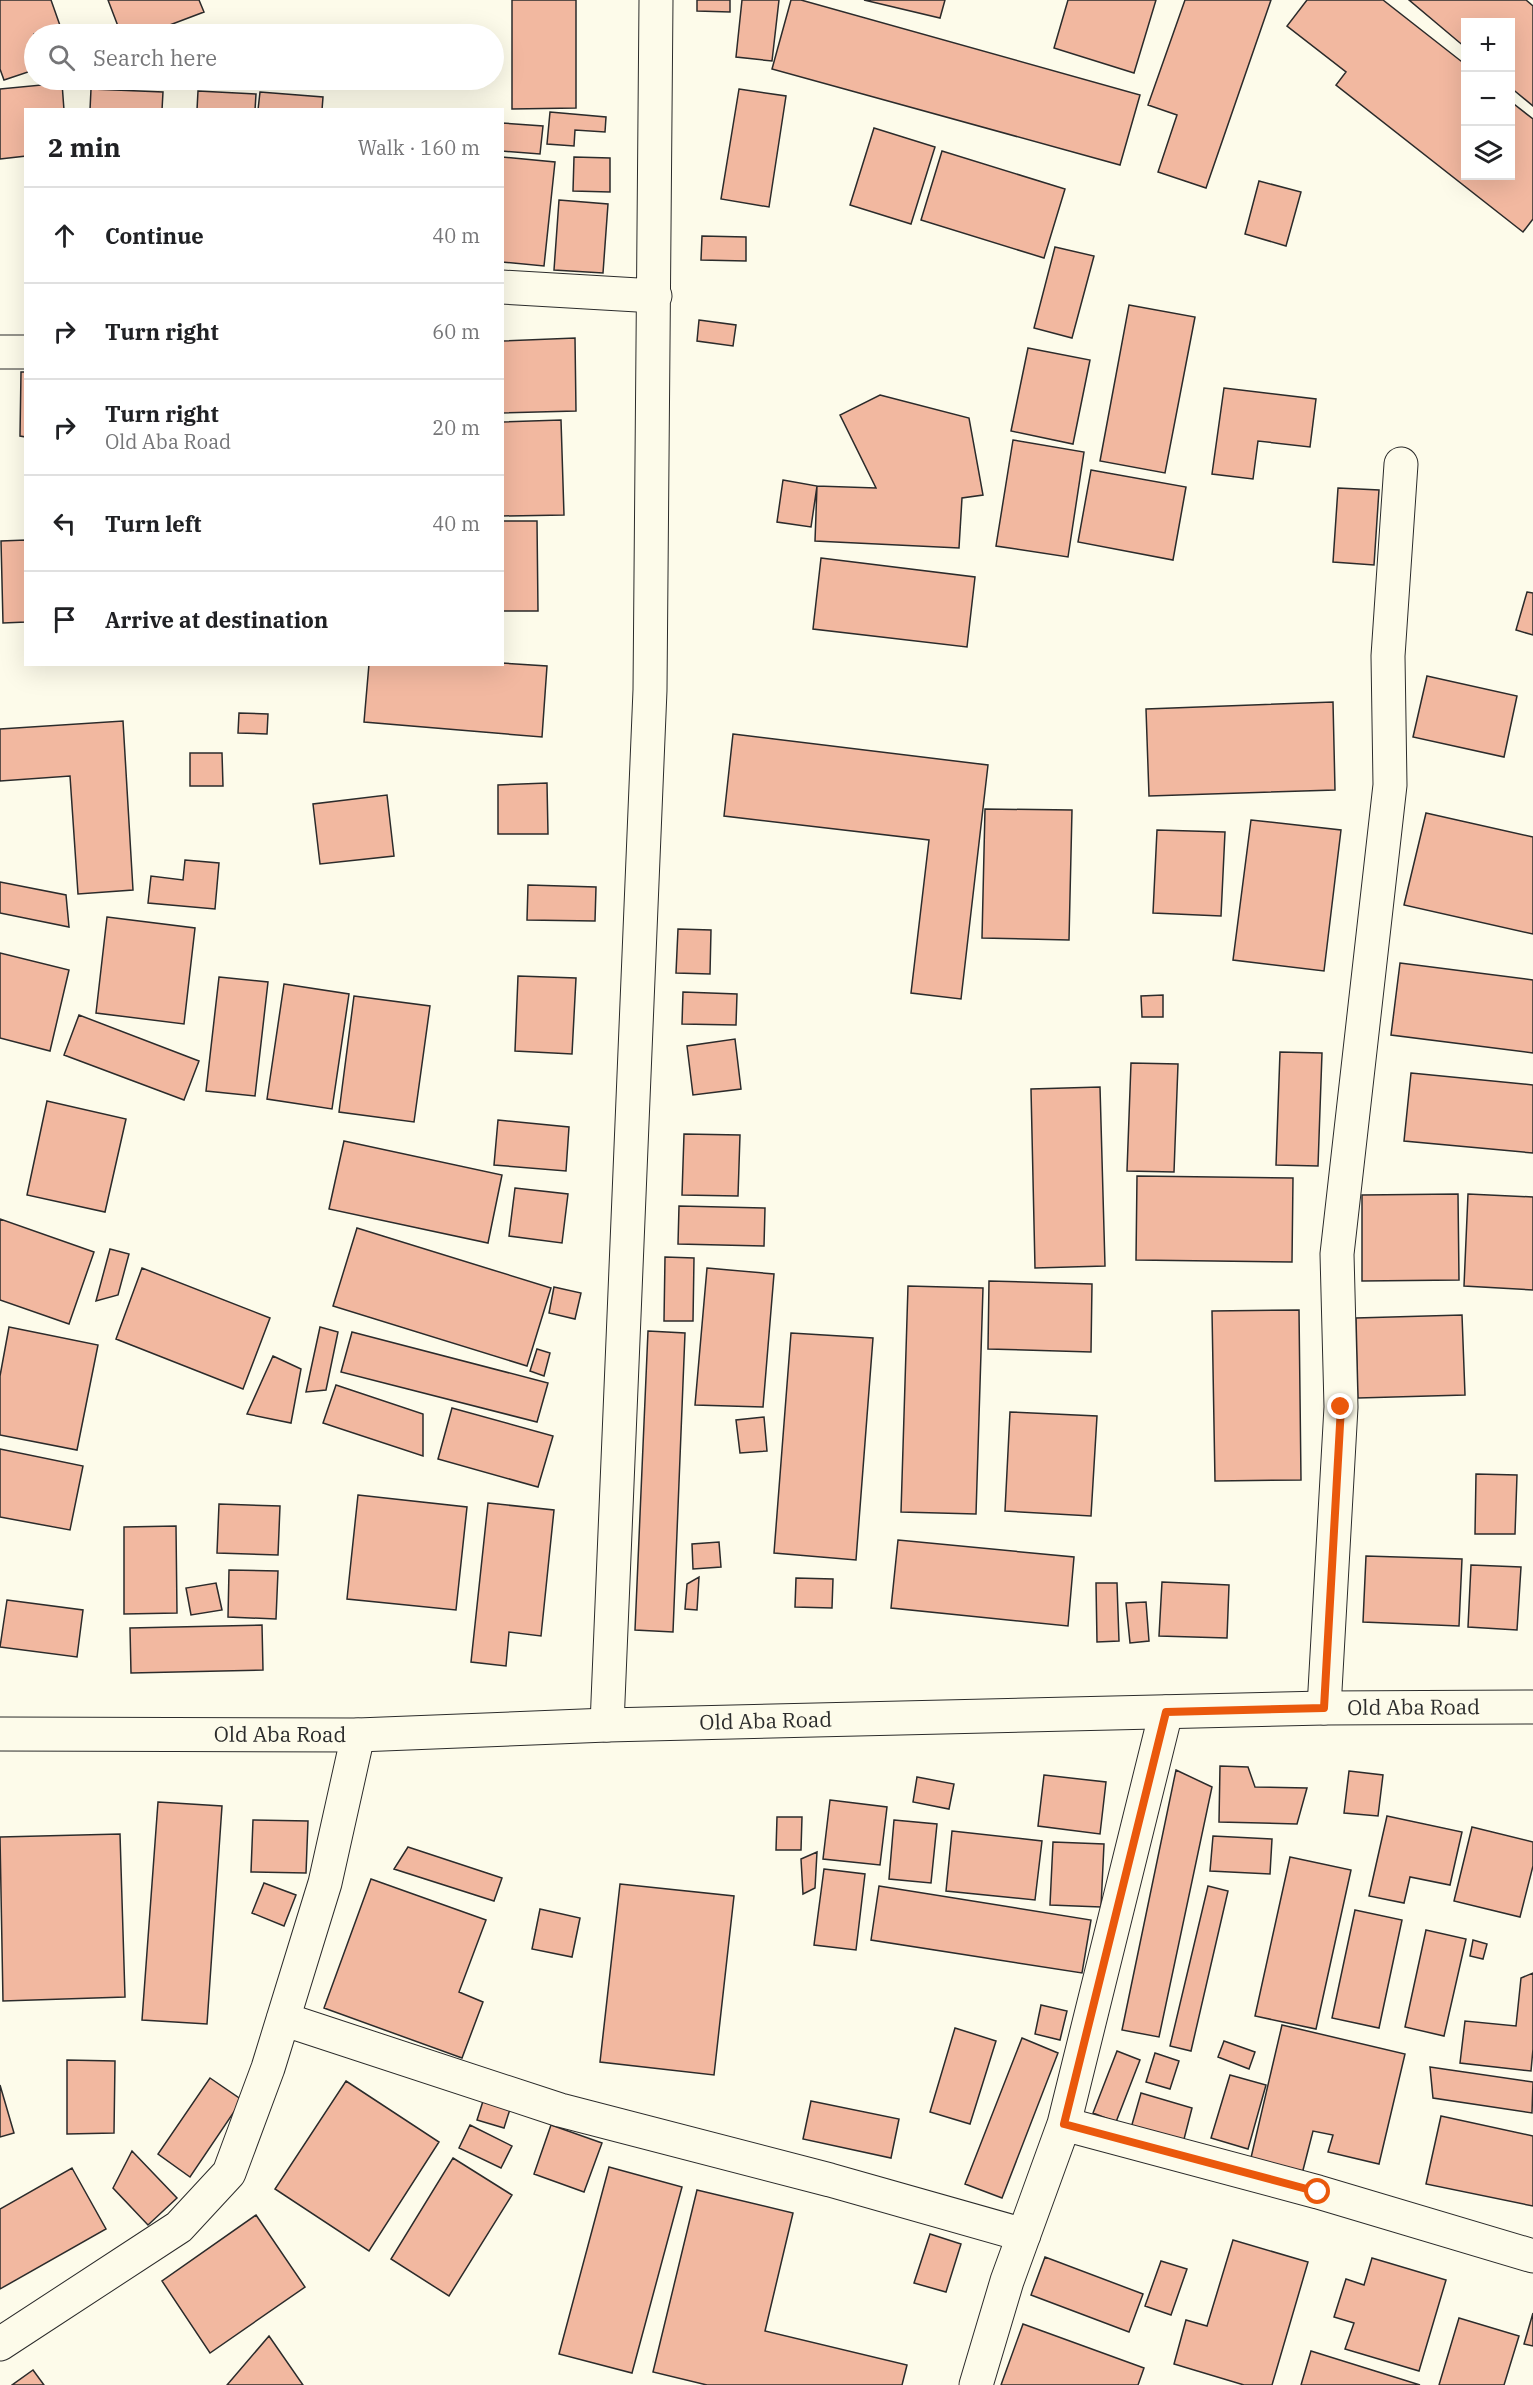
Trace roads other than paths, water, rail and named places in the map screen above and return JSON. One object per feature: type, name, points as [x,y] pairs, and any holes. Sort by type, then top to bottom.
[{"type":"street","points":[[607,1725],[650,690],[656,0]]},
{"type":"street","points":[[504,286],[655,296]]},
{"type":"street","points":[[0,352],[24,352]]},
{"type":"street","points":[[1324,1708],[1341,1407],[1337,1254],[1390,785],[1388,656],[1401,464]]},
{"type":"street","name":"Old Aba Road","points":[[0,1734],[358,1735],[607,1725],[1324,1708],[1533,1707]]},
{"type":"street","points":[[976,2385],[1007,2281],[1064,2124],[1166,1712]]},
{"type":"street","points":[[0,2344],[179,2227],[229,2173],[268,2068],[325,1882],[358,1735]]},
{"type":"street","points":[[283,2019],[560,2110],[830,2180],[1024,2235]]},
{"type":"street","points":[[1064,2124],[1318,2192],[1533,2256]]}]
